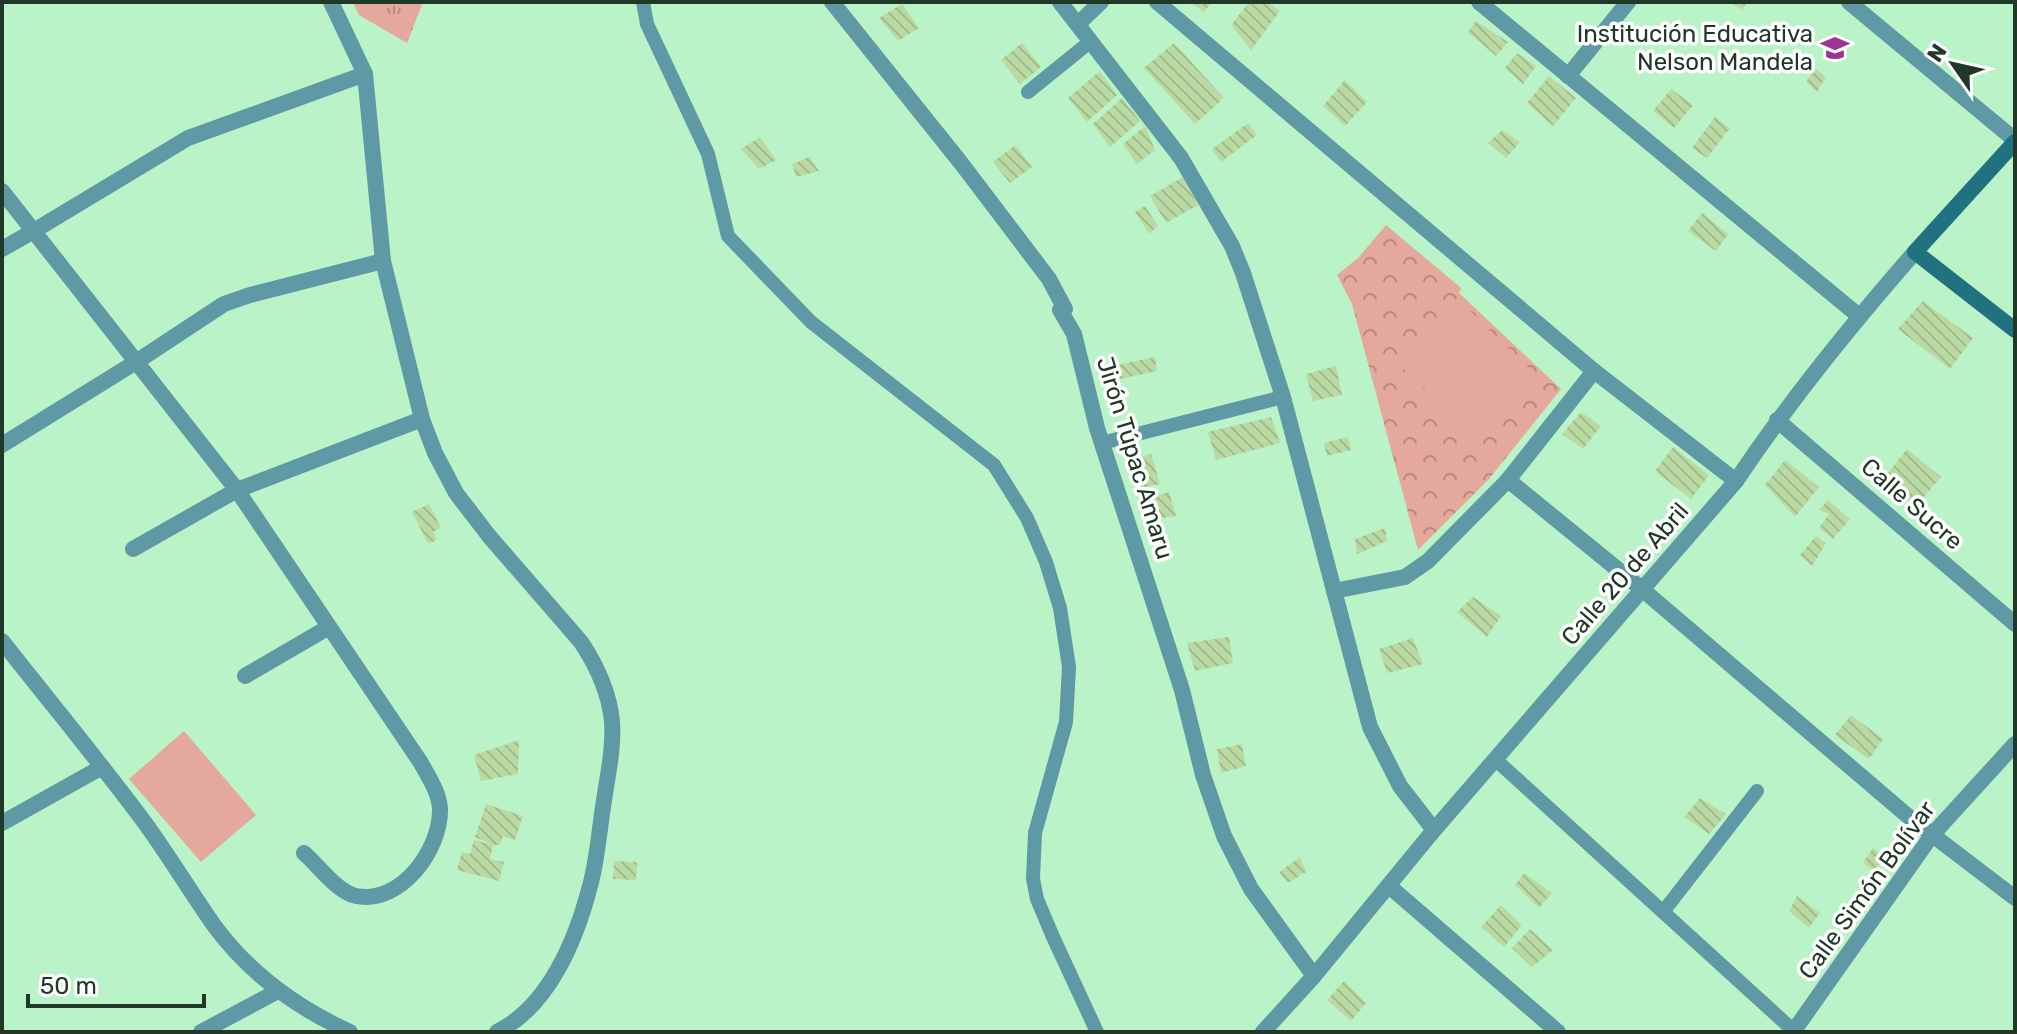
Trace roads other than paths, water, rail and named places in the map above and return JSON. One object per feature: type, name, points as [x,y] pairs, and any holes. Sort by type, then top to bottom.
[{"type":"main road","name":"Calle 20 de Abril","points":[[1915,252],[2015,141]]},
{"type":"main road","points":[[1915,252],[2015,330]]},
{"type":"street","points":[[331,2],[365,74],[383,261],[422,419],[435,453],[456,493],[592,658],[612,719],[612,744],[591,885],[554,977],[544,993],[525,1012],[497,1032]]},
{"type":"street","name":"Jirón Túpac Amaru","points":[[832,2],[1049,279],[1065,309],[1060,310],[1074,334],[1102,443],[1182,690],[1203,775],[1224,836],[1251,889],[1314,976]]},
{"type":"street","points":[[1060,2],[1181,158],[1232,246],[1283,397],[1374,738],[1400,786],[1434,830]]},
{"type":"street","points":[[1078,24],[1101,2]]},
{"type":"street","points":[[1157,2],[1594,371],[1736,481]]},
{"type":"street","points":[[1479,2],[1859,316]]},
{"type":"street","points":[[1568,76],[1628,2]]},
{"type":"street","points":[[1849,2],[2015,141]]},
{"type":"street","points":[[2,249],[188,138],[365,74]]},
{"type":"street","points":[[2,191],[237,490],[421,763],[438,797],[439,821],[435,842],[423,862],[390,890],[376,895],[357,896],[344,891],[304,853]]},
{"type":"street","name":"Calle 20 de Abril","points":[[1263,1032],[1736,481],[1777,420],[1859,316],[1915,252]]},
{"type":"street","points":[[2,445],[224,304],[383,261]]},
{"type":"street","points":[[1334,591],[1405,577],[1418,569],[1508,480],[1594,371]]},
{"type":"street","points":[[133,549],[237,490],[422,419]]},
{"type":"street","name":"Calle Sucre","points":[[1777,420],[2015,624]]},
{"type":"street","points":[[1508,480],[1932,835],[2015,898]]},
{"type":"street","points":[[245,676],[329,627]]},
{"type":"street","points":[[2,641],[146,825],[215,926],[243,959],[278,991],[325,1021],[350,1032]]},
{"type":"street","name":"Calle Simón Bolívar","points":[[1794,1032],[1932,835],[2015,744]]},
{"type":"street","points":[[2,823],[102,767]]},
{"type":"street","points":[[1389,886],[1554,1031]]},
{"type":"street","points":[[201,1032],[278,991]]},
{"type":"lane","points":[[643,2],[647,24],[708,154],[728,236],[811,322],[994,465],[1027,518],[1046,562],[1060,608],[1069,667],[1066,722],[1035,833],[1033,879],[1047,925],[1097,1032]]},
{"type":"lane","points":[[1028,92],[1091,41]]},
{"type":"lane","points":[[1102,443],[1283,397]]},
{"type":"lane","points":[[1496,760],[1794,1032]]},
{"type":"lane","points":[[1663,912],[1757,791]]},
{"type":"place","name":"Institución Educativa Nelson Mandela","points":[[1835,48]]}]
